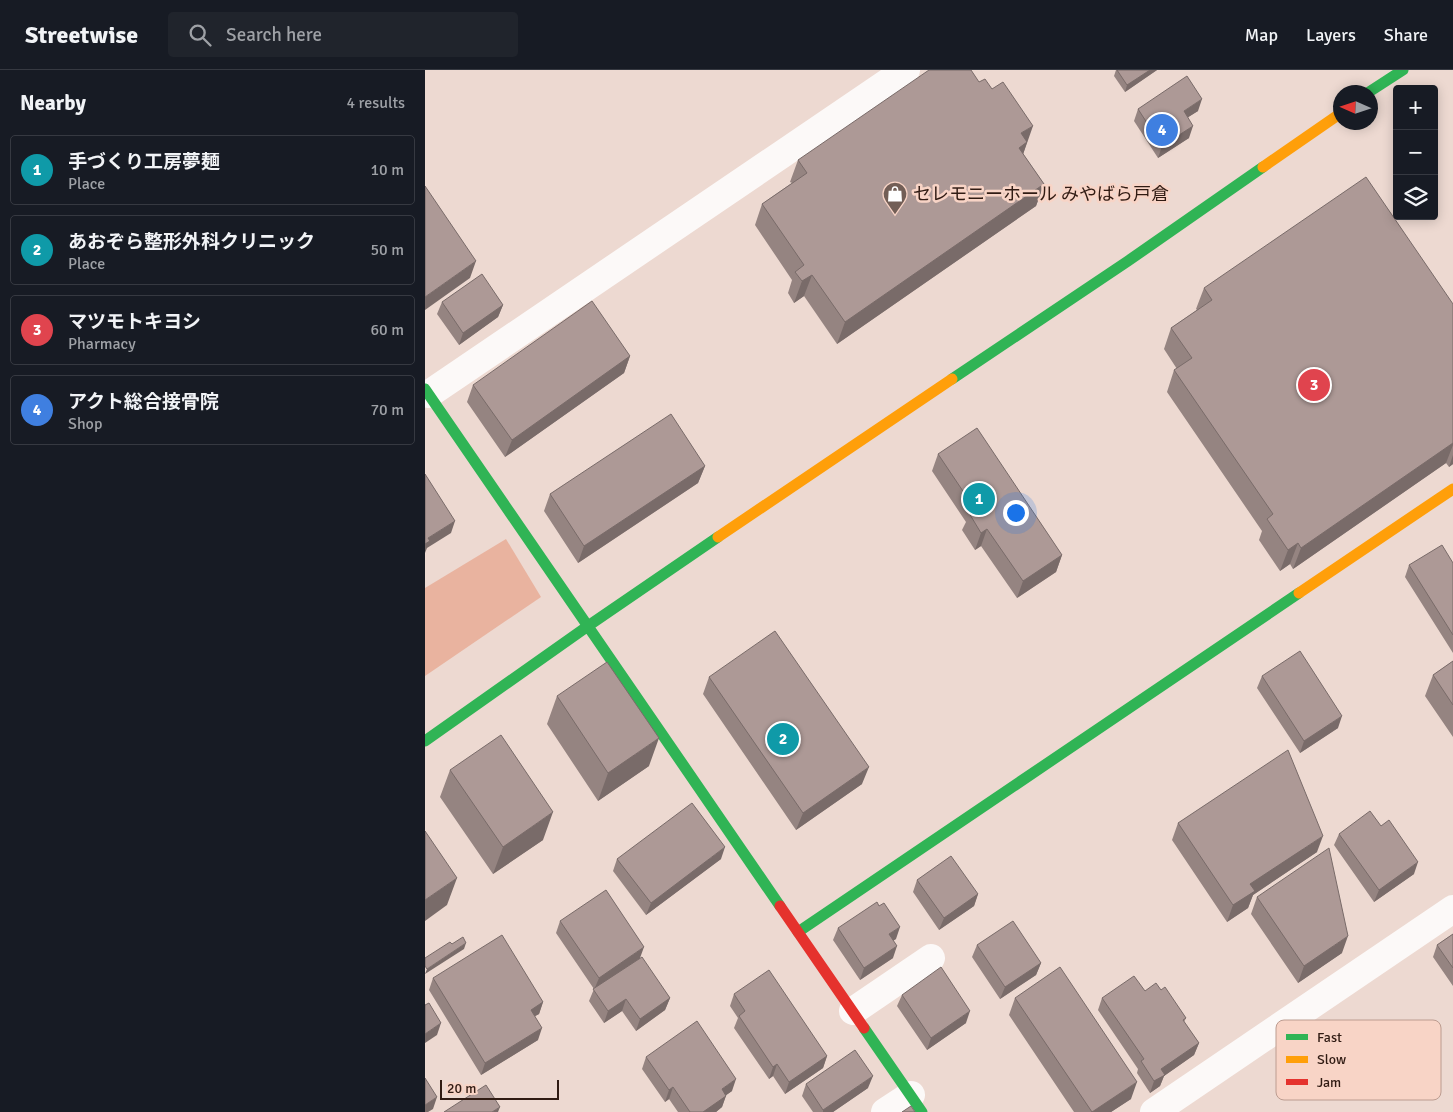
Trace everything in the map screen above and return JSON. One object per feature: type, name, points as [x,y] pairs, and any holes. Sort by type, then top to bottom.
[{"type":"street","points":[[885,1112],[916,1103],[427,392],[906,70]]},
{"type":"street","points":[[1378,86],[1403,70]]},
{"type":"street","points":[[425,741],[588,626],[1136,255],[1333,118]]},
{"type":"street","points":[[798,932],[1453,489]]},
{"type":"street","points":[[1290,1020],[1453,909]]},
{"type":"street","points":[[853,1011],[931,958]]},
{"type":"street","points":[[1154,1112],[1276,1029]]},
{"type":"shaded area","points":[[506,539],[541,597],[425,676],[425,588]]},
{"type":"building","name":"セレモニーホール みやばら戸倉","points":[[929,70],[971,70],[979,82],[985,79],[992,89],[1003,82],[1033,126],[1021,133],[1027,142],[1019,148],[1044,184],[845,322],[812,275],[802,281],[795,272],[804,265],[762,204],[807,173],[798,160]]},
{"type":"building","points":[[1117,70],[1150,70],[1127,85]]},
{"type":"building","points":[[1187,76],[1202,99],[1184,111],[1193,126],[1162,146],[1138,109]]},
{"type":"building","points":[[1366,177],[1393,216],[1393,220],[1395,220],[1453,304],[1453,443],[1301,548],[1298,543],[1288,550],[1267,519],[1273,514],[1174,370],[1192,358],[1171,328],[1212,300],[1204,288]]},
{"type":"building","points":[[425,186],[476,261],[425,297]]},
{"type":"building","points":[[482,274],[503,305],[463,333],[442,302]]},
{"type":"building","points":[[592,301],[630,356],[512,440],[473,385]]},
{"type":"building","points":[[671,414],[705,466],[584,546],[550,494]]},
{"type":"building","points":[[977,428],[1062,555],[1023,581],[987,529],[981,533],[969,513],[975,509],[938,454]]},
{"type":"building","points":[[425,474],[455,521],[428,538],[430,541],[425,544]]},
{"type":"building","points":[[1442,545],[1453,563],[1453,635],[1409,565]]},
{"type":"building","points":[[775,631],[869,767],[803,813],[709,677]]},
{"type":"building","points":[[1300,651],[1342,716],[1304,741],[1262,676]]},
{"type":"building","points":[[1453,661],[1453,705],[1433,675]]},
{"type":"building","points":[[607,662],[659,738],[608,773],[557,696]]},
{"type":"building","points":[[501,735],[553,812],[503,847],[450,770]]},
{"type":"building","points":[[1288,750],[1323,836],[1250,884],[1255,891],[1233,905],[1178,823]]},
{"type":"building","points":[[692,803],[725,847],[651,903],[617,859]]},
{"type":"building","points":[[1370,811],[1381,826],[1389,820],[1418,862],[1379,890],[1339,834]]},
{"type":"building","points":[[425,831],[457,878],[425,900]]},
{"type":"building","points":[[1329,848],[1348,936],[1304,966],[1257,897]]},
{"type":"building","points":[[951,856],[978,894],[944,918],[917,880]]},
{"type":"building","points":[[606,890],[644,947],[599,978],[560,921]]},
{"type":"building","points":[[877,902],[879,906],[884,903],[900,927],[889,934],[897,946],[864,968],[838,928]]},
{"type":"building","points":[[1013,921],[1041,963],[1005,987],[977,945]]},
{"type":"building","points":[[1453,934],[1453,968],[1437,945]]},
{"type":"building","points":[[502,935],[543,1002],[531,1010],[542,1028],[485,1063],[433,978]]},
{"type":"building","points":[[463,937],[466,943],[427,969],[425,958],[450,942],[452,944]]},
{"type":"building","points":[[642,957],[670,998],[640,1019],[626,999],[608,1011],[593,989]]},
{"type":"building","points":[[941,967],[970,1011],[931,1038],[902,995]]},
{"type":"building","points":[[1060,967],[1137,1082],[1092,1112],[1015,998]]},
{"type":"building","points":[[769,970],[827,1056],[789,1082],[777,1064],[773,1067],[739,1016],[745,1011],[734,994]]},
{"type":"building","points":[[1134,976],[1145,991],[1156,983],[1161,990],[1165,987],[1186,1018],[1183,1020],[1199,1043],[1161,1069],[1165,1075],[1154,1081],[1141,1061],[1144,1059],[1102,998]]},
{"type":"building","points":[[429,1003],[441,1023],[425,1034],[425,1005]]},
{"type":"building","points":[[697,1021],[736,1079],[722,1089],[726,1096],[703,1112],[690,1112],[673,1087],[669,1090],[646,1057]]},
{"type":"building","points":[[855,1050],[873,1076],[823,1110],[806,1084]]},
{"type":"building","points":[[425,1078],[437,1097],[425,1105]]},
{"type":"building","points":[[486,1085],[500,1107],[492,1112],[444,1112]]},
{"type":"building","points":[[911,1106],[915,1112],[902,1112]]},
{"type":"traffic: fast","points":[[1378,86],[1403,70]]},
{"type":"traffic: fast","points":[[952,379],[1128,261],[1263,167]]},
{"type":"traffic: fast","points":[[425,389],[780,906]]},
{"type":"traffic: fast","points":[[425,741],[718,537]]},
{"type":"traffic: fast","points":[[798,932],[1299,593]]},
{"type":"traffic: fast","points":[[864,1028],[922,1112]]},
{"type":"traffic: slow","points":[[1263,167],[1333,119]]},
{"type":"traffic: slow","points":[[718,537],[952,379]]},
{"type":"traffic: slow","points":[[1299,593],[1453,489]]},
{"type":"traffic: jam","points":[[780,906],[864,1028]]},
{"type":"place","name":"アクト総合接骨院","points":[[1162,130]]},
{"type":"place","name":"セレモニーホール みやばら戸倉","points":[[895,215]]},
{"type":"place","name":"マツモトキヨシ","points":[[1314,385]]},
{"type":"place","name":"手づくり工房夢麺","points":[[979,499]]},
{"type":"place","name":"あおぞら整形外科クリニック","points":[[783,739]]}]
